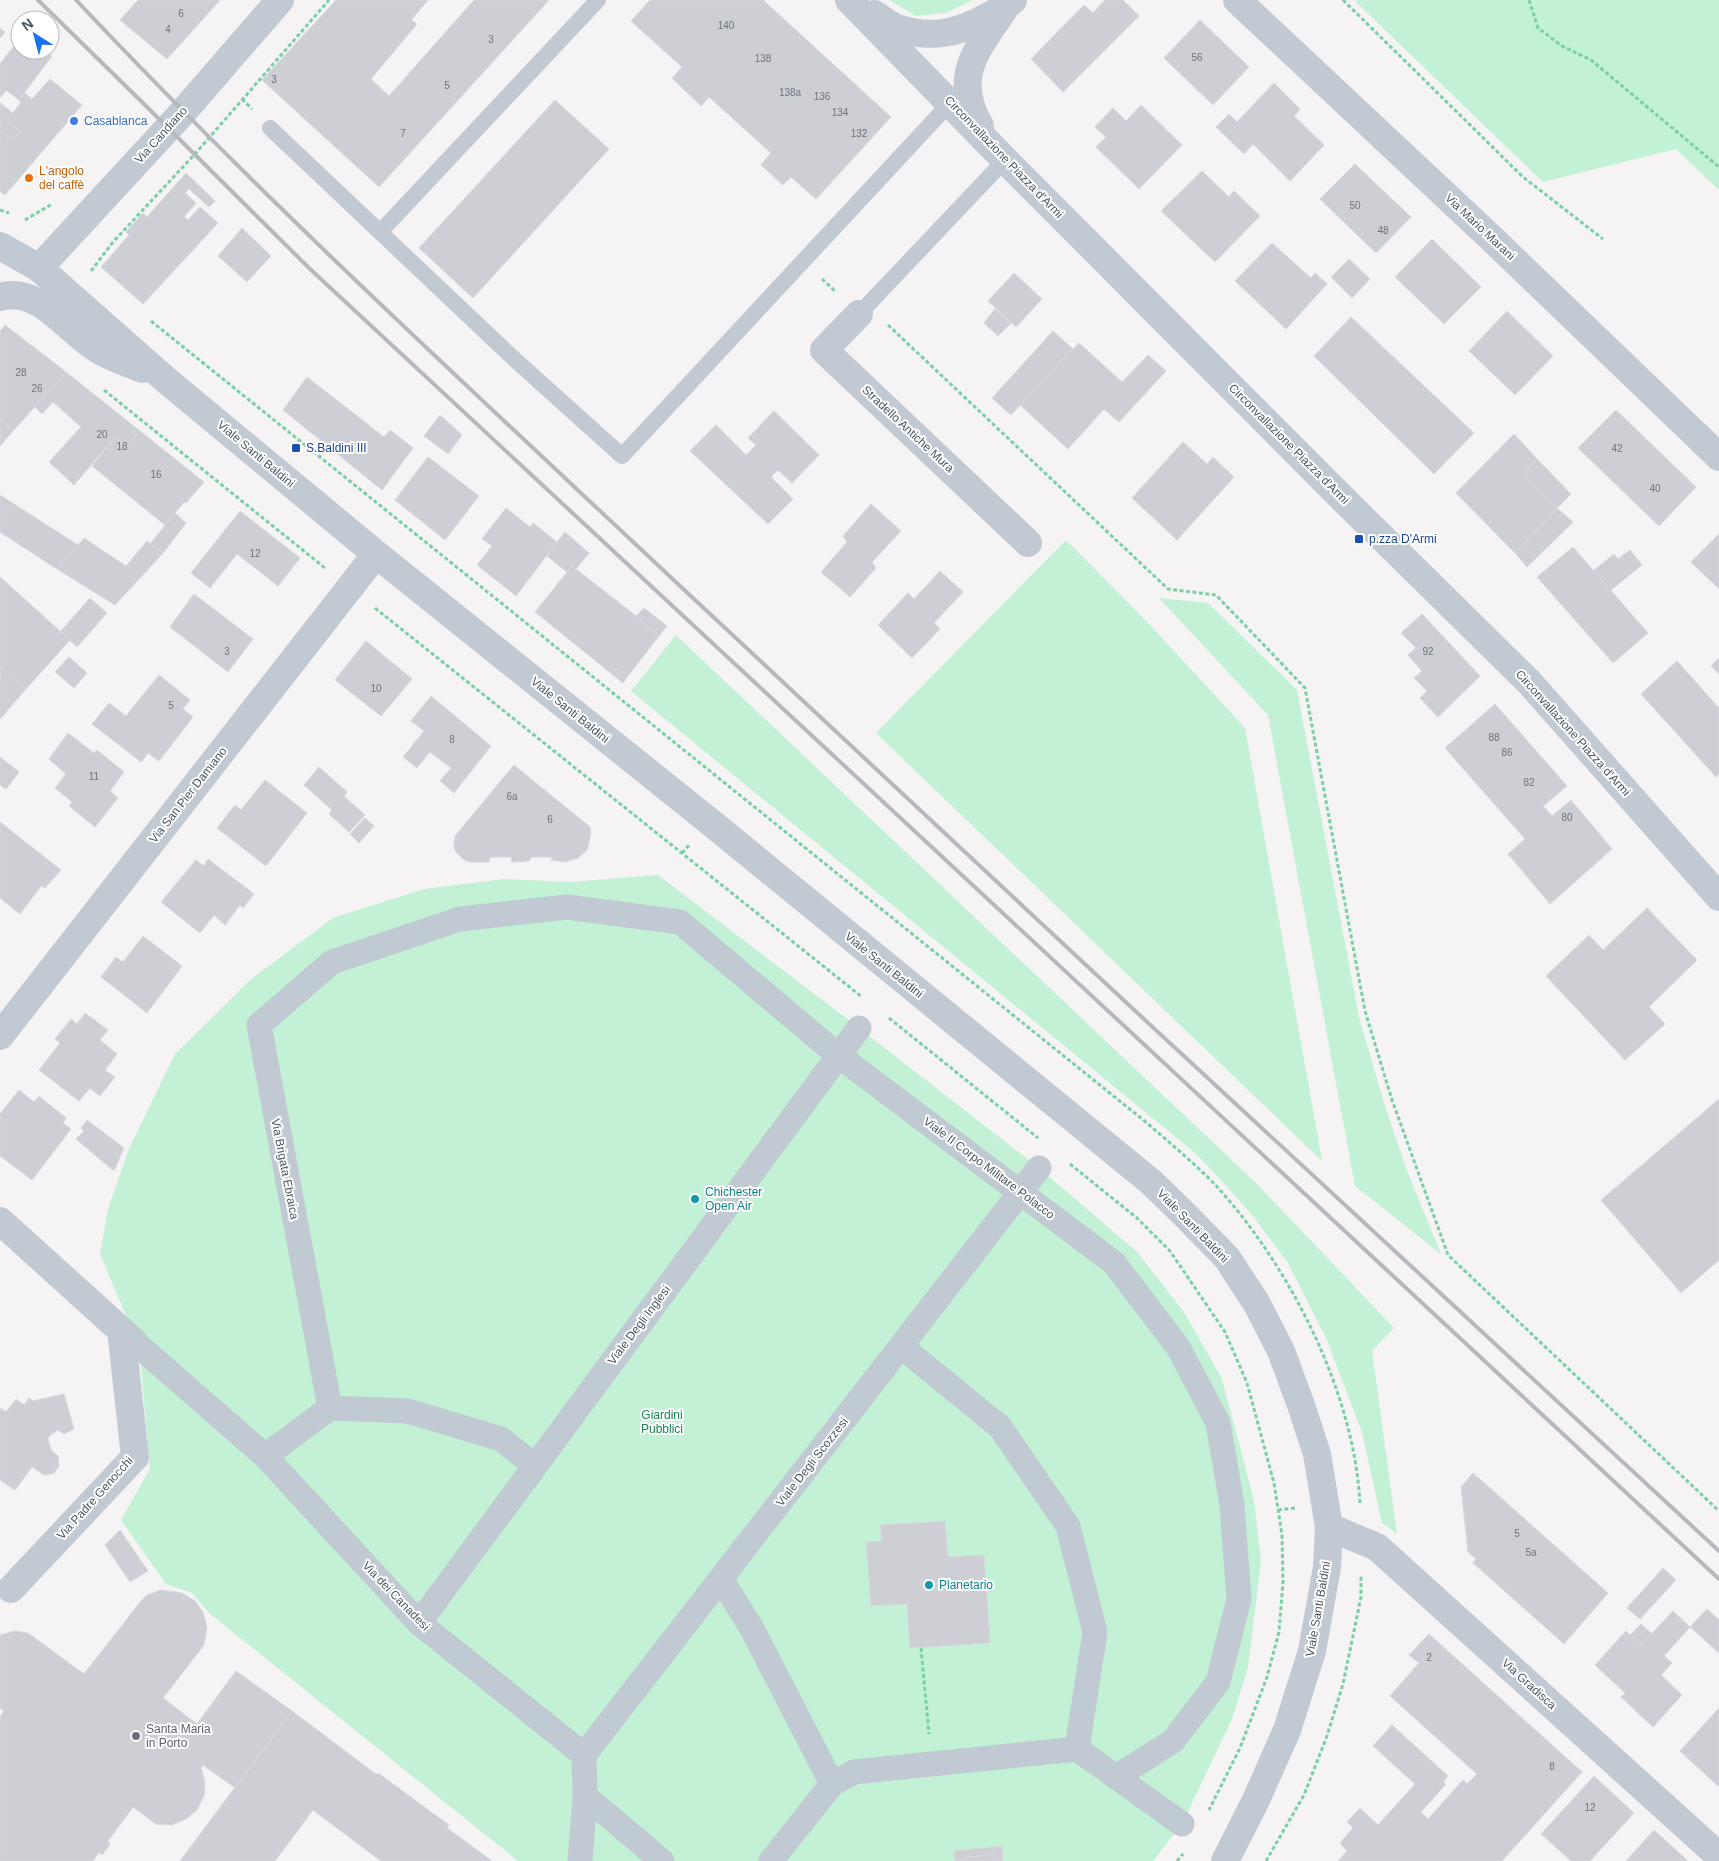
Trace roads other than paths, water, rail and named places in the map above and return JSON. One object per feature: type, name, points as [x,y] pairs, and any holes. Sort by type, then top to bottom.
[{"type":"street","name":"Via Candiano","points":[[39,268],[183,112],[280,0]]},
{"type":"street","points":[[850,0],[896,28],[930,35],[957,32],[969,28],[1010,3]]},
{"type":"street","name":"Circonvallazione Piazza d'Armi","points":[[850,0],[1343,499],[1529,682],[1719,897]]},
{"type":"street","name":"Via Mario Marani","points":[[1237,0],[1490,236],[1719,457]]},
{"type":"street","points":[[998,151],[976,119],[970,102],[967,78],[975,53],[1010,3]]},
{"type":"street","name":"Viale Santi Baldini","points":[[0,246],[39,268],[166,380],[376,554],[709,821],[1128,1163],[1151,1182],[1227,1258],[1257,1304],[1281,1351],[1317,1454],[1329,1527],[1326,1567],[1312,1651],[1287,1730],[1256,1800],[1225,1861]]},
{"type":"street","points":[[0,297],[10,294],[36,301],[98,350],[166,380]]},
{"type":"street","name":"Stradello Antiche Mura","points":[[859,314],[824,350],[1028,543]]},
{"type":"street","name":"Via San Pier Damiano","points":[[0,1036],[376,554]]},
{"type":"street","name":"Viale II Corpo Militare Polacco","points":[[332,962],[460,919],[567,907],[680,922],[839,1056],[1114,1263],[1178,1347],[1218,1423],[1232,1505],[1239,1599],[1218,1682],[1173,1741],[1116,1777]]},
{"type":"street","name":"Via Brigata Ebraica","points":[[330,1408],[259,1025],[332,962]]},
{"type":"street","name":"Viale Degli Inglesi","points":[[419,1623],[859,1028]]},
{"type":"street","name":"Viale Degli Scozzesi","points":[[584,1755],[1039,1168]]},
{"type":"street","points":[[0,1221],[130,1338]]},
{"type":"street","name":"Via dei Canadesi","points":[[130,1338],[265,1456],[419,1623],[584,1755]]},
{"type":"street","name":"Via Padre Genocchi","points":[[11,1589],[135,1457],[130,1338]]},
{"type":"street","points":[[902,1346],[1000,1427],[1068,1526],[1096,1632],[1077,1749]]},
{"type":"street","points":[[265,1456],[330,1408],[408,1410],[502,1439],[534,1466]]},
{"type":"street","name":"Via Gradisca","points":[[1329,1527],[1377,1547],[1719,1856]]},
{"type":"street","points":[[721,1579],[751,1627],[832,1784]]},
{"type":"street","points":[[771,1861],[832,1784],[854,1772],[1077,1749],[1182,1824]]},
{"type":"street","points":[[580,1861],[585,1796],[584,1755]]},
{"type":"street","points":[[585,1796],[662,1861]]},
{"type":"lane","points":[[381,231],[598,0]]},
{"type":"lane","points":[[270,128],[512,357],[622,456],[951,102]]},
{"type":"lane","points":[[859,314],[998,151]]},
{"type":"railway","points":[[38,0],[309,268],[1719,1579]]},
{"type":"railway","points":[[76,0],[297,224],[449,369],[1328,1190],[1719,1551]]},
{"type":"place","name":"Casablanca","points":[[74,121]]},
{"type":"place","name":"L'angolo del caffè","points":[[29,178]]},
{"type":"place","name":"S.Baldini III","points":[[296,448]]},
{"type":"place","name":"p.zza D'Armi","points":[[1359,539]]},
{"type":"place","name":"Chichester Open Air","points":[[695,1199]]},
{"type":"place","name":"Planetario","points":[[929,1585]]},
{"type":"place","name":"Santa Maria in Porto","points":[[136,1736]]},
{"type":"park label","name":"Giardini Pubblici","points":[[662,1422]]}]
